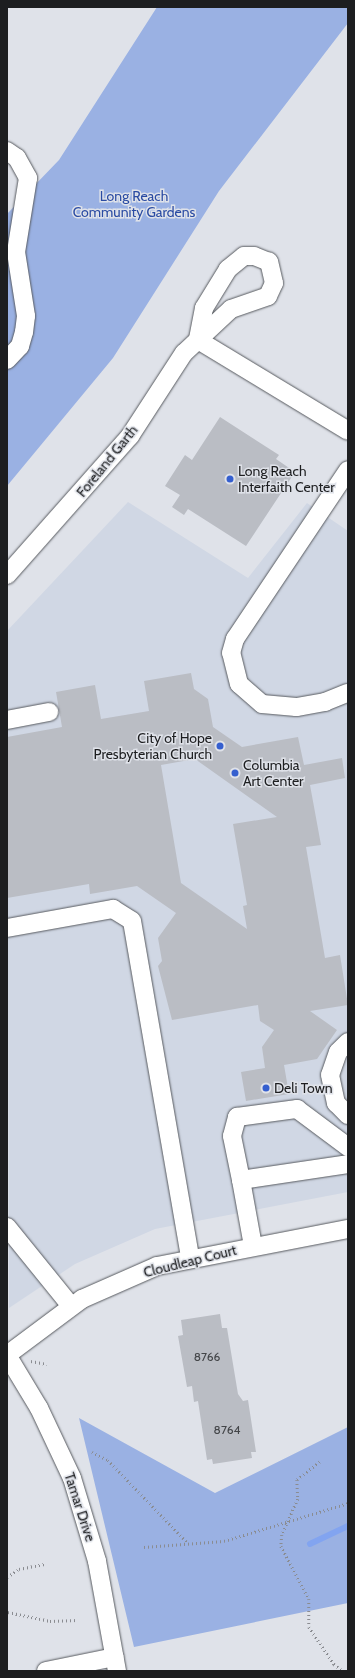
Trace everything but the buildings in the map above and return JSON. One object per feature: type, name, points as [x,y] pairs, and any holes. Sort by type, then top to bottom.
[{"type":"street","points":[[7,152],[17,158],[28,178],[16,252],[26,316],[20,346],[7,360]]},
{"type":"street","name":"Foreland Garth","points":[[7,575],[108,463],[184,352],[198,340],[231,309],[268,296],[274,283],[269,262],[254,256],[244,256],[228,269],[204,308],[198,340]]},
{"type":"street","points":[[198,340],[348,431]]},
{"type":"street","points":[[346,693],[325,702],[296,707],[262,704],[239,684],[231,653],[235,639],[348,470]]},
{"type":"street","points":[[7,720],[49,712]]},
{"type":"street","points":[[7,928],[112,909],[132,921],[190,1258]]},
{"type":"street","points":[[344,1108],[330,1075],[338,1052],[348,1042]]},
{"type":"street","points":[[253,1246],[232,1136],[238,1117],[287,1108],[297,1109],[348,1147]]},
{"type":"street","points":[[241,1180],[348,1164]]},
{"type":"street","points":[[7,1227],[72,1306]]},
{"type":"street","name":"Cloudleap Court","points":[[7,1355],[72,1306],[112,1284],[157,1266],[190,1258],[348,1229]]},
{"type":"street","name":"Tamar Drive","points":[[7,1355],[39,1408],[72,1478],[97,1561],[116,1664]]},
{"type":"street","points":[[46,1671],[116,1664]]},
{"type":"path","points":[[92,1452],[108,1460],[189,1543]]},
{"type":"path","points":[[320,1462],[297,1480],[298,1499],[287,1524],[281,1546],[309,1599],[309,1627],[334,1664],[343,1671]]},
{"type":"path","points":[[144,1547],[224,1541],[287,1524],[348,1503]]},
{"type":"path","points":[[7,1578],[19,1570],[45,1564]]},
{"type":"path","points":[[7,1612],[50,1621],[78,1620]]},
{"type":"shaded area","points":[[128,502],[248,578],[307,503],[348,531],[348,1192],[155,1229],[75,1264],[9,1308],[7,631]]},
{"type":"green space","name":"Long Reach Community Gardens","points":[[157,7],[348,7],[348,23],[219,191],[113,358],[7,486],[7,214],[59,160]]},
{"type":"green space","points":[[79,1418],[215,1493],[348,1427],[348,1603],[134,1647]]},
{"type":"waterway","points":[[310,1544],[348,1526]]},
{"type":"place","name":"Long Reach Interfaith Center","points":[[230,479]]},
{"type":"place","name":"City of Hope Presbyterian Church","points":[[220,746]]},
{"type":"place","name":"Columbia Art Center","points":[[235,773]]},
{"type":"place","name":"Deli Town","points":[[266,1088]]}]
